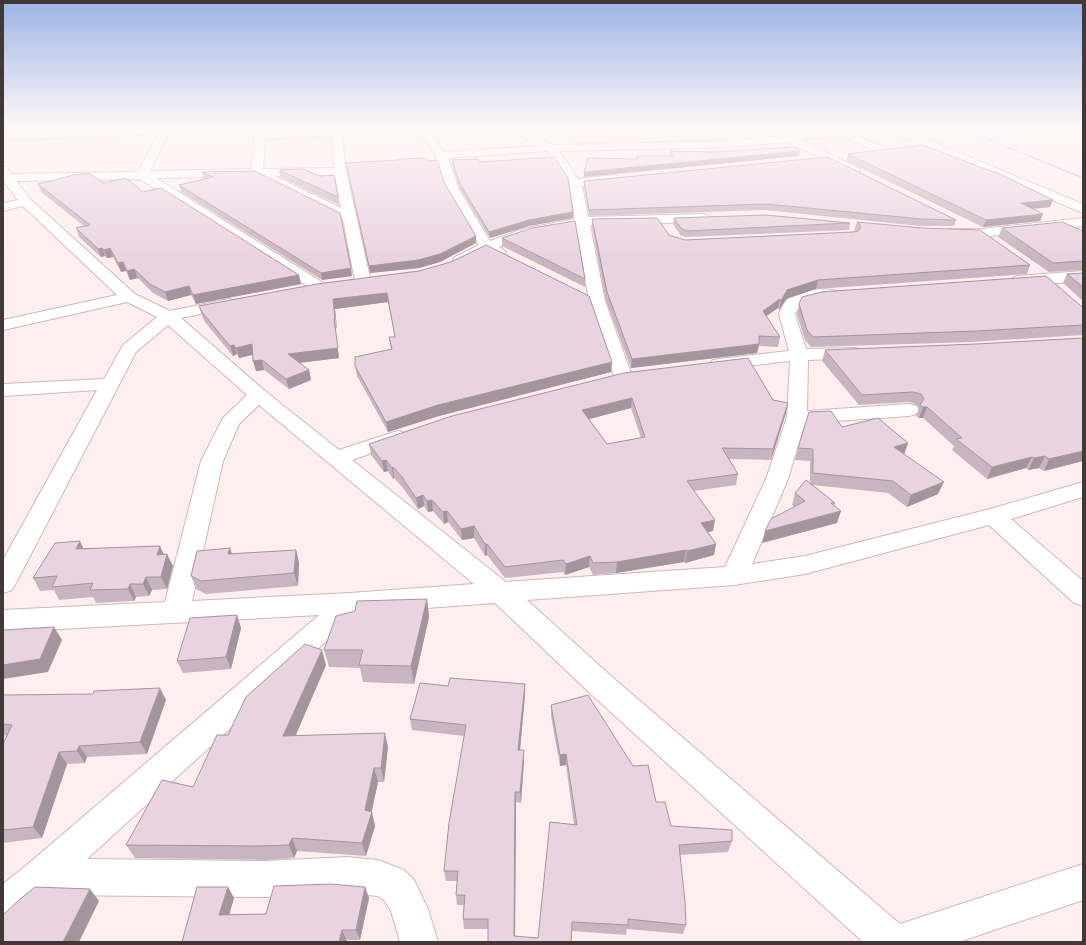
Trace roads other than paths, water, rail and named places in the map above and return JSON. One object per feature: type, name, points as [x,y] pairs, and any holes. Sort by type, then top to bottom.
[{"type":"street","points":[[142,175],[145,170]]},
{"type":"street","points":[[446,170],[453,190],[486,246],[507,256]]},
{"type":"street","points":[[566,170],[575,183],[597,301],[623,377]]},
{"type":"street","points":[[854,170],[864,175]]},
{"type":"street","points":[[995,170],[1083,209]]},
{"type":"street","points":[[1001,170],[1083,203]]},
{"type":"street","points":[[363,282],[340,171],[142,175],[5,174],[15,204],[129,297],[168,316],[258,395],[502,593],[608,692],[891,942]]},
{"type":"street","points":[[257,172],[350,217]]},
{"type":"street","points":[[142,175],[319,287]]},
{"type":"street","points":[[575,183],[629,178]]},
{"type":"street","points":[[446,266],[486,246],[529,231],[582,222],[717,218]]},
{"type":"street","points":[[661,219],[670,234]]},
{"type":"street","points":[[953,219],[981,233],[994,242]]},
{"type":"street","points":[[943,232],[981,233],[1083,222]]},
{"type":"street","points":[[1000,282],[1083,276]]},
{"type":"street","points":[[348,283],[377,279]]},
{"type":"street","points":[[296,291],[334,285]]},
{"type":"street","points":[[734,576],[777,479],[797,417],[799,356],[787,314],[792,303],[816,295],[845,293]]},
{"type":"street","points":[[583,294],[597,301]]},
{"type":"street","points":[[3,325],[129,297]]},
{"type":"street","points":[[3,583],[129,349],[168,316],[243,302]]},
{"type":"street","points":[[698,367],[799,356],[870,352]]},
{"type":"street","points":[[3,390],[110,384]]},
{"type":"street","points":[[176,612],[212,461],[230,422],[258,395]]},
{"type":"street","points":[[797,417],[909,410]]},
{"type":"street","points":[[337,458],[417,431]]},
{"type":"street","points":[[3,621],[350,603],[734,576],[805,565],[993,516],[1083,489]]},
{"type":"street","points":[[993,516],[1083,596]]},
{"type":"street","points":[[3,907],[41,877],[350,603]]},
{"type":"street","points":[[41,877],[267,879],[369,875],[392,883],[397,887],[410,910],[419,942]]},
{"type":"street","points":[[903,942],[1083,882]]},
{"type":"waterway","points":[[1064,170],[1083,178]]}]
